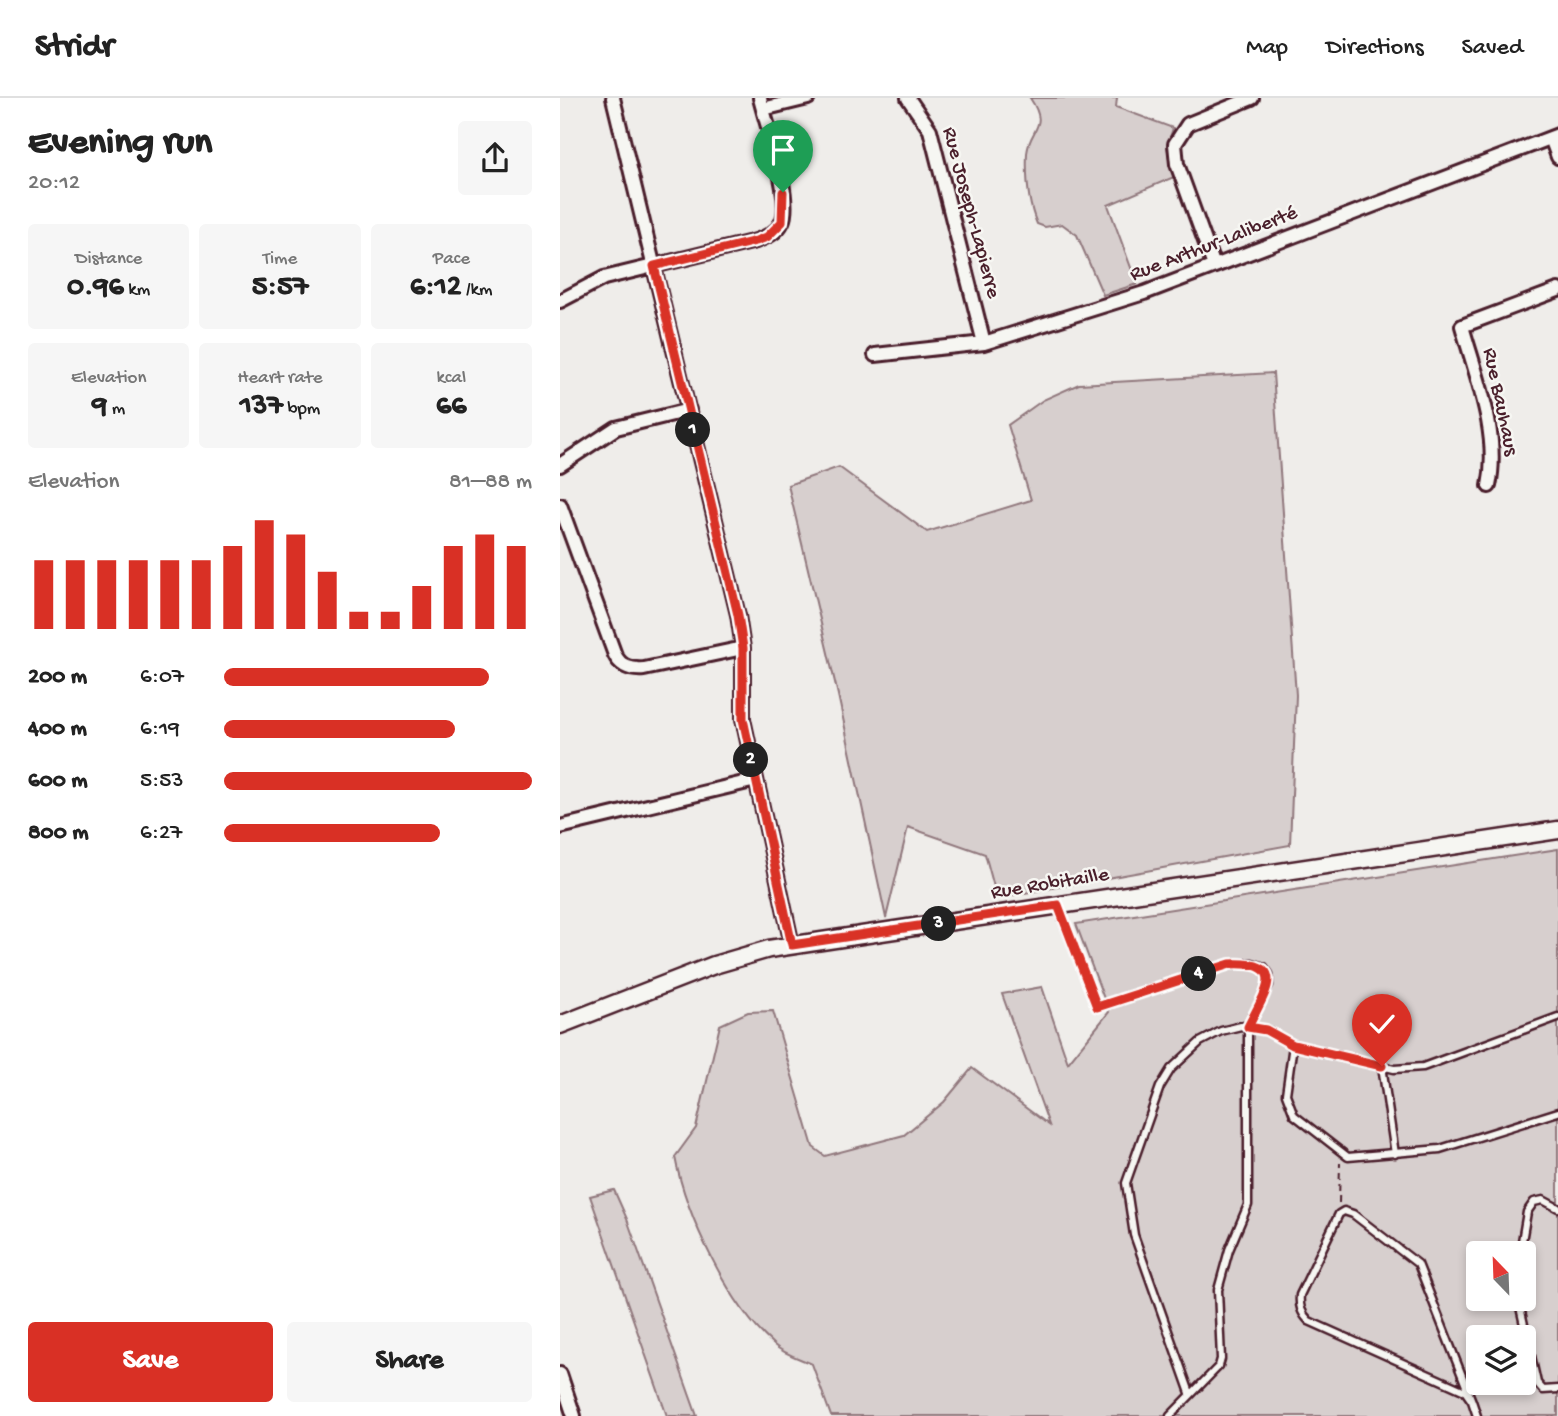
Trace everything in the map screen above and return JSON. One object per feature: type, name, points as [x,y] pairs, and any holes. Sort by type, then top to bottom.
[{"type":"street","points":[[613,98],[738,615],[743,648],[743,719],[792,945]]},
{"type":"street","points":[[560,301],[597,281],[767,237],[782,222],[783,192],[761,104],[808,98]]},
{"type":"street","name":"Rue Joseph-Lapierre","points":[[908,98],[930,131],[984,343]]},
{"type":"street","points":[[1214,267],[1177,164],[1175,144],[1188,124],[1252,98]]},
{"type":"street","points":[[1555,137],[1558,157]]},
{"type":"street","name":"Rue Arthur-Laliberté","points":[[875,355],[984,343],[1074,317],[1214,267],[1555,137]]},
{"type":"street","name":"Rue Bauhaus","points":[[1489,486],[1494,464],[1492,441],[1462,326],[1558,290]]},
{"type":"street","points":[[560,465],[616,428],[689,410]]},
{"type":"street","points":[[560,505],[615,654],[622,664],[635,670],[645,669],[743,648]]},
{"type":"street","points":[[560,827],[756,780]]},
{"type":"street","name":"Rue Robitaille","points":[[560,1025],[714,965],[792,945],[1558,830]]},
{"type":"street","points":[[560,1374],[574,1416]]},
{"type":"lane","points":[[1058,905],[1097,1007],[1230,964],[1252,963],[1264,967],[1269,974],[1269,985],[1248,1027],[1248,1205],[1228,1250],[1218,1290],[1221,1359],[1219,1366],[1170,1416]]},
{"type":"lane","points":[[1190,1394],[1137,1244],[1126,1183],[1160,1087],[1171,1069],[1200,1042],[1221,1031],[1248,1027],[1266,1030],[1293,1045],[1394,1069],[1423,1067],[1558,1017]]},
{"type":"lane","points":[[1293,1045],[1286,1094],[1294,1115],[1340,1153],[1354,1158],[1440,1149],[1558,1112]]},
{"type":"lane","points":[[1382,1066],[1395,1154]]},
{"type":"lane","points":[[1522,1241],[1527,1212],[1534,1202],[1543,1200],[1558,1208]]},
{"type":"lane","points":[[1472,1401],[1465,1391],[1310,1321],[1303,1315],[1299,1305],[1300,1295],[1339,1214],[1344,1211],[1353,1214],[1418,1264],[1472,1401],[1477,1416]]},
{"type":"lane","points":[[1521,1311],[1537,1383],[1543,1390],[1558,1389]]},
{"type":"path","points":[[1339,1214],[1340,1153]]},
{"type":"shaded area","points":[[1030,98],[1117,98],[1116,107],[1173,128],[1167,147],[1174,177],[1108,205],[1137,284],[1103,295],[1077,235],[1062,224],[1045,227],[1037,224],[1027,180],[1027,153],[1039,122],[1036,108]]},
{"type":"shaded area","points":[[1273,373],[1296,695],[1290,845],[997,898],[985,854],[908,827],[886,918],[838,695],[788,485],[839,467],[927,532],[1031,500],[1008,425],[1043,400],[1079,384]]},
{"type":"shaded area","points":[[1558,849],[1558,1416],[831,1416],[812,1364],[774,1345],[757,1328],[726,1284],[699,1232],[681,1180],[675,1157],[696,1128],[720,1025],[748,1012],[773,1011],[813,1147],[825,1156],[904,1135],[944,1102],[972,1068],[1049,1125],[1002,994],[1042,987],[1068,1063],[1109,1012],[1076,924]]},
{"type":"shaded area","points":[[614,1190],[627,1219],[697,1416],[667,1416],[590,1196]]},
{"type":"route","points":[[783,192],[785,212],[782,222],[767,237],[654,266],[738,615],[743,648],[743,719],[792,945],[1058,905],[1097,1007],[1230,964],[1252,963],[1264,967],[1269,974],[1269,985],[1248,1027],[1266,1030],[1293,1045],[1382,1066]]}]
